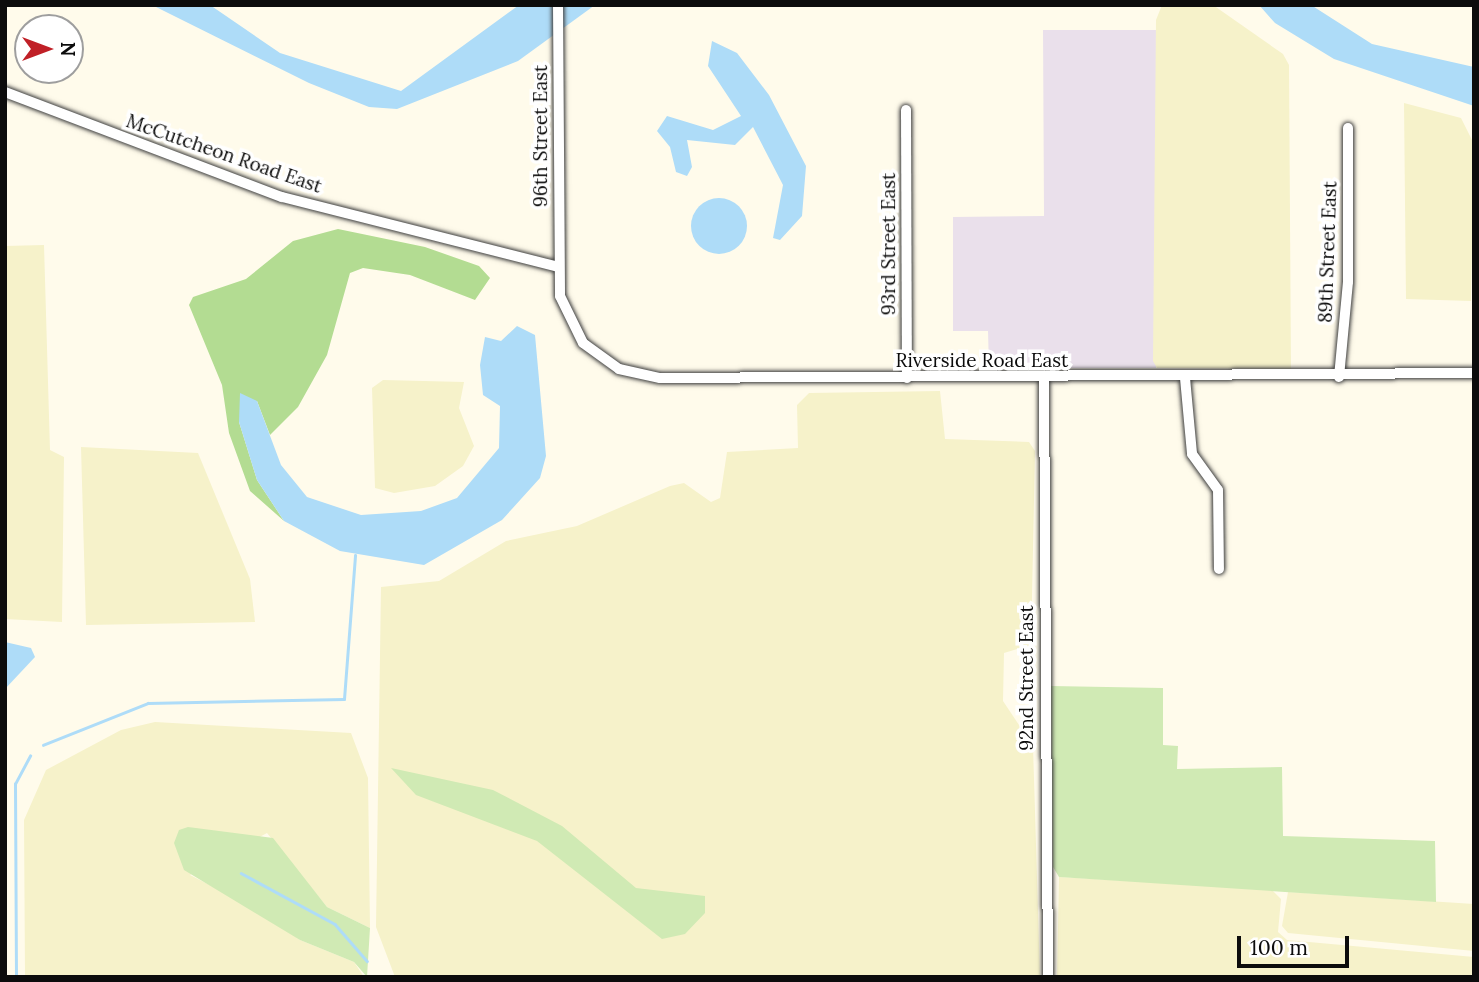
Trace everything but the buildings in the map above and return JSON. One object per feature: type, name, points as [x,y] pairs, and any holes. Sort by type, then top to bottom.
[{"type":"street","name":"96th Street East","points":[[558,5],[558,267]]},
{"type":"street","name":"McCutcheon Road East","points":[[5,92],[282,197],[558,267]]},
{"type":"street","name":"93rd Street East","points":[[906,110],[906,377]]},
{"type":"street","name":"89th Street East","points":[[1339,377],[1348,282],[1348,128]]},
{"type":"street","name":"Riverside Road East","points":[[558,267],[564,309],[583,343],[633,374],[1044,379],[1339,377],[1474,373]]},
{"type":"street","points":[[1185,378],[1192,454],[1218,490],[1219,569]]},
{"type":"street","name":"92nd Street East","points":[[1044,379],[1048,977]]},
{"type":"shaded area","points":[[1162,5],[1213,5],[1283,54],[1289,65],[1291,369],[1157,368],[1153,361],[1156,20]]},
{"type":"shaded area","points":[[1043,30],[1156,30],[1156,368],[989,368],[988,331],[953,331],[953,217],[1044,216]]},
{"type":"shaded area","points":[[1404,103],[1461,118],[1474,144],[1471,301],[1406,299]]},
{"type":"shaded area","points":[[44,245],[50,450],[64,457],[62,622],[5,619],[5,246]]},
{"type":"shaded area","points":[[383,380],[464,382],[459,408],[474,446],[463,466],[435,486],[394,493],[375,488],[372,388]]},
{"type":"shaded area","points":[[940,391],[945,439],[1029,442],[1035,451],[1031,645],[1004,653],[1003,701],[1033,746],[1040,977],[395,977],[376,927],[381,587],[439,581],[506,541],[577,526],[670,486],[684,483],[711,502],[720,498],[727,452],[798,448],[797,405],[809,393]]},
{"type":"shaded area","points":[[81,447],[198,453],[250,579],[255,622],[86,625]]},
{"type":"shaded area","points":[[155,722],[351,733],[368,778],[370,928],[327,907],[267,833],[190,875],[261,911],[300,940],[354,962],[364,977],[25,977],[24,820],[46,770],[121,730]]},
{"type":"shaded area","points":[[1059,877],[1271,889],[1281,899],[1278,932],[1287,940],[1474,957],[1474,977],[1057,977]]},
{"type":"shaded area","points":[[1288,892],[1474,904],[1474,951],[1288,933],[1282,926]]},
{"type":"green space","points":[[338,229],[425,247],[479,266],[490,278],[475,300],[410,275],[363,268],[350,273],[327,355],[298,407],[270,435],[257,401],[239,422],[257,480],[284,521],[250,491],[229,433],[222,385],[189,305],[193,297],[246,279],[293,241]]},
{"type":"green space","points":[[1051,686],[1163,688],[1163,745],[1178,746],[1177,769],[1282,767],[1283,836],[1435,841],[1436,902],[1059,877],[1053,867]]},
{"type":"green space","points":[[391,768],[493,790],[562,826],[636,888],[705,896],[705,913],[685,934],[662,939],[537,841],[416,795]]},
{"type":"green space","points":[[188,827],[273,838],[327,907],[370,928],[367,977],[354,962],[300,940],[184,870],[174,843],[179,830]]},
{"type":"water","points":[[152,5],[210,5],[280,53],[401,91],[519,5],[595,5],[518,61],[397,109],[369,107],[309,83]]},
{"type":"water","points":[[1259,5],[1311,5],[1372,44],[1474,67],[1474,106],[1334,59],[1275,23]]},
{"type":"water","points":[[712,41],[737,53],[769,95],[806,166],[802,216],[780,240],[773,238],[783,185],[753,127],[735,145],[687,140],[692,167],[687,176],[676,172],[670,147],[657,131],[667,116],[713,130],[741,116],[708,66]]},
{"type":"water","points":[[719,198],[730,200],[739,206],[745,215],[745,237],[739,246],[730,252],[719,254],[708,252],[699,246],[693,237],[691,226],[693,215],[699,206],[708,200]]},
{"type":"water","points":[[517,326],[535,335],[546,456],[540,478],[502,520],[424,565],[340,551],[284,521],[257,480],[239,422],[240,393],[257,401],[281,465],[307,497],[361,515],[421,511],[457,498],[499,448],[500,406],[483,395],[480,365],[485,337],[501,341]]},
{"type":"water","points":[[5,642],[31,648],[35,657],[5,689]]},
{"type":"waterway","points":[[43,745],[148,703],[344,699],[355,555]]},
{"type":"waterway","points":[[16,977],[15,784],[30,756]]},
{"type":"waterway","points":[[241,873],[335,924],[367,961]]}]
